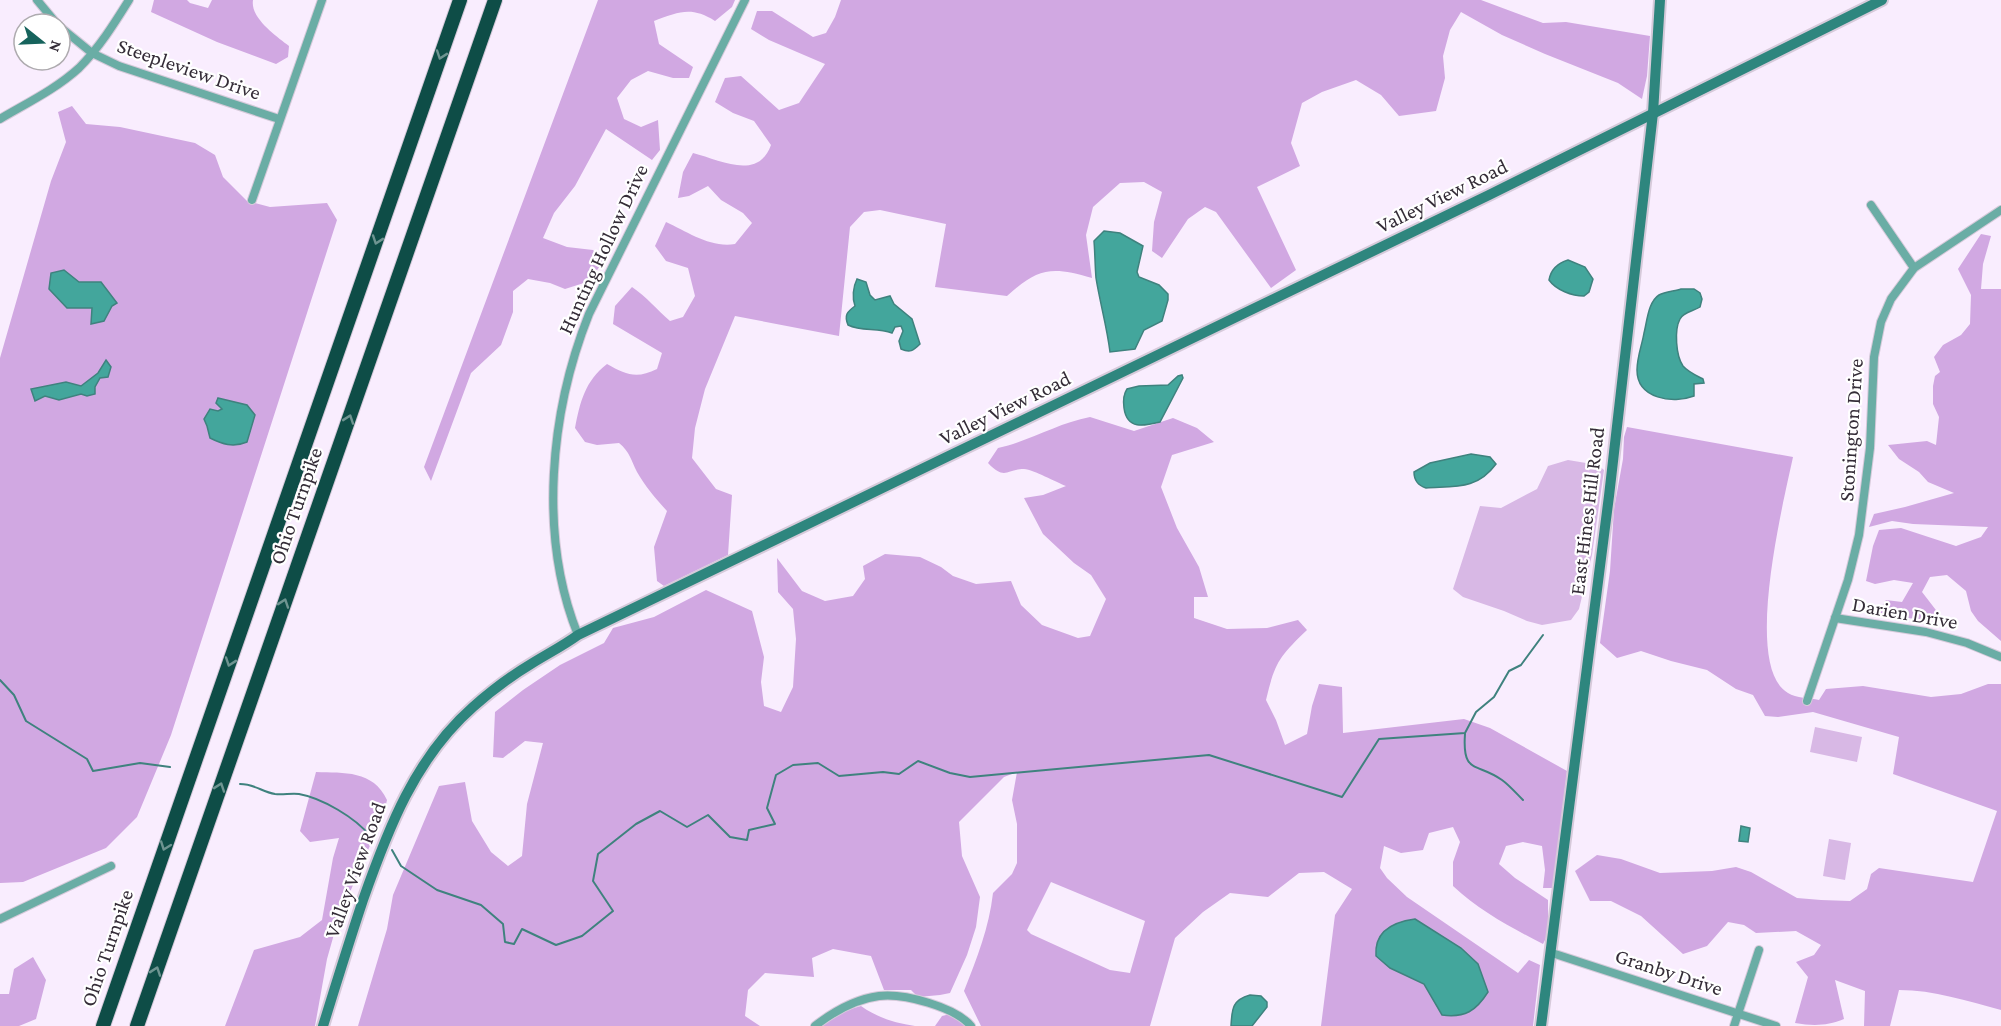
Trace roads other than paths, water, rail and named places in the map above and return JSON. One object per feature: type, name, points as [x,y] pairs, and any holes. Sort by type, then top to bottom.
[{"type":"highway","name":"Ohio Turnpike","points":[[103,1026],[460,0]]},
{"type":"highway","name":"Ohio Turnpike","points":[[136,1026],[495,0]]},
{"type":"main road","name":"East Hines Hill Road","points":[[1541,1026],[1609,496],[1653,113],[1660,0]]},
{"type":"main road","name":"Valley View Road","points":[[323,1026],[383,842],[400,804],[416,776],[447,734],[471,709],[502,683],[578,635],[948,458],[1882,0]]},
{"type":"street","points":[[37,0],[47,12]]},
{"type":"street","points":[[0,119],[53,87],[80,67],[129,0]]},
{"type":"street","points":[[252,200],[321,0]]},
{"type":"street","name":"Hunting Hollow Drive","points":[[578,635],[562,584],[557,551],[554,492],[556,440],[567,381],[589,314],[745,0]]},
{"type":"street","name":"Steepleview Drive","points":[[72,37],[92,53],[119,66],[279,119]]},
{"type":"street","points":[[1872,205],[1914,268]]},
{"type":"street","name":"Stonington Drive","points":[[1807,701],[1855,555],[1870,448],[1876,337],[1891,299],[1914,268],[2001,210]]},
{"type":"street","name":"Darien Drive","points":[[1835,618],[1926,632],[1967,643],[2001,657]]},
{"type":"street","points":[[0,919],[111,866]]},
{"type":"street","points":[[1734,1026],[1759,950]]},
{"type":"street","name":"Granby Drive","points":[[1552,953],[1776,1026]]},
{"type":"street","points":[[815,1026],[845,1007],[880,996],[939,1006],[955,1012],[972,1026]]},
{"type":"waterway","points":[[392,850],[401,866],[437,890],[481,905],[503,924],[505,942],[514,944],[522,929],[556,945],[582,936],[613,911],[593,881],[598,854],[636,824],[660,811],[687,827],[708,815],[730,837],[747,840],[749,830],[775,824],[767,808],[776,775],[793,765],[818,763],[839,776],[883,772],[899,774],[918,761],[950,773],[970,777],[1209,755],[1342,797],[1379,739],[1465,733],[1476,712],[1494,697],[1509,671],[1521,665],[1543,635]]},
{"type":"waterway","points":[[0,680],[14,695],[26,721],[87,759],[93,771],[140,763],[170,767]]},
{"type":"waterway","points":[[1465,734],[1466,756],[1469,762],[1502,780],[1523,800]]},
{"type":"waterway","points":[[240,784],[275,794],[308,796],[328,804],[347,816],[370,836]]}]
